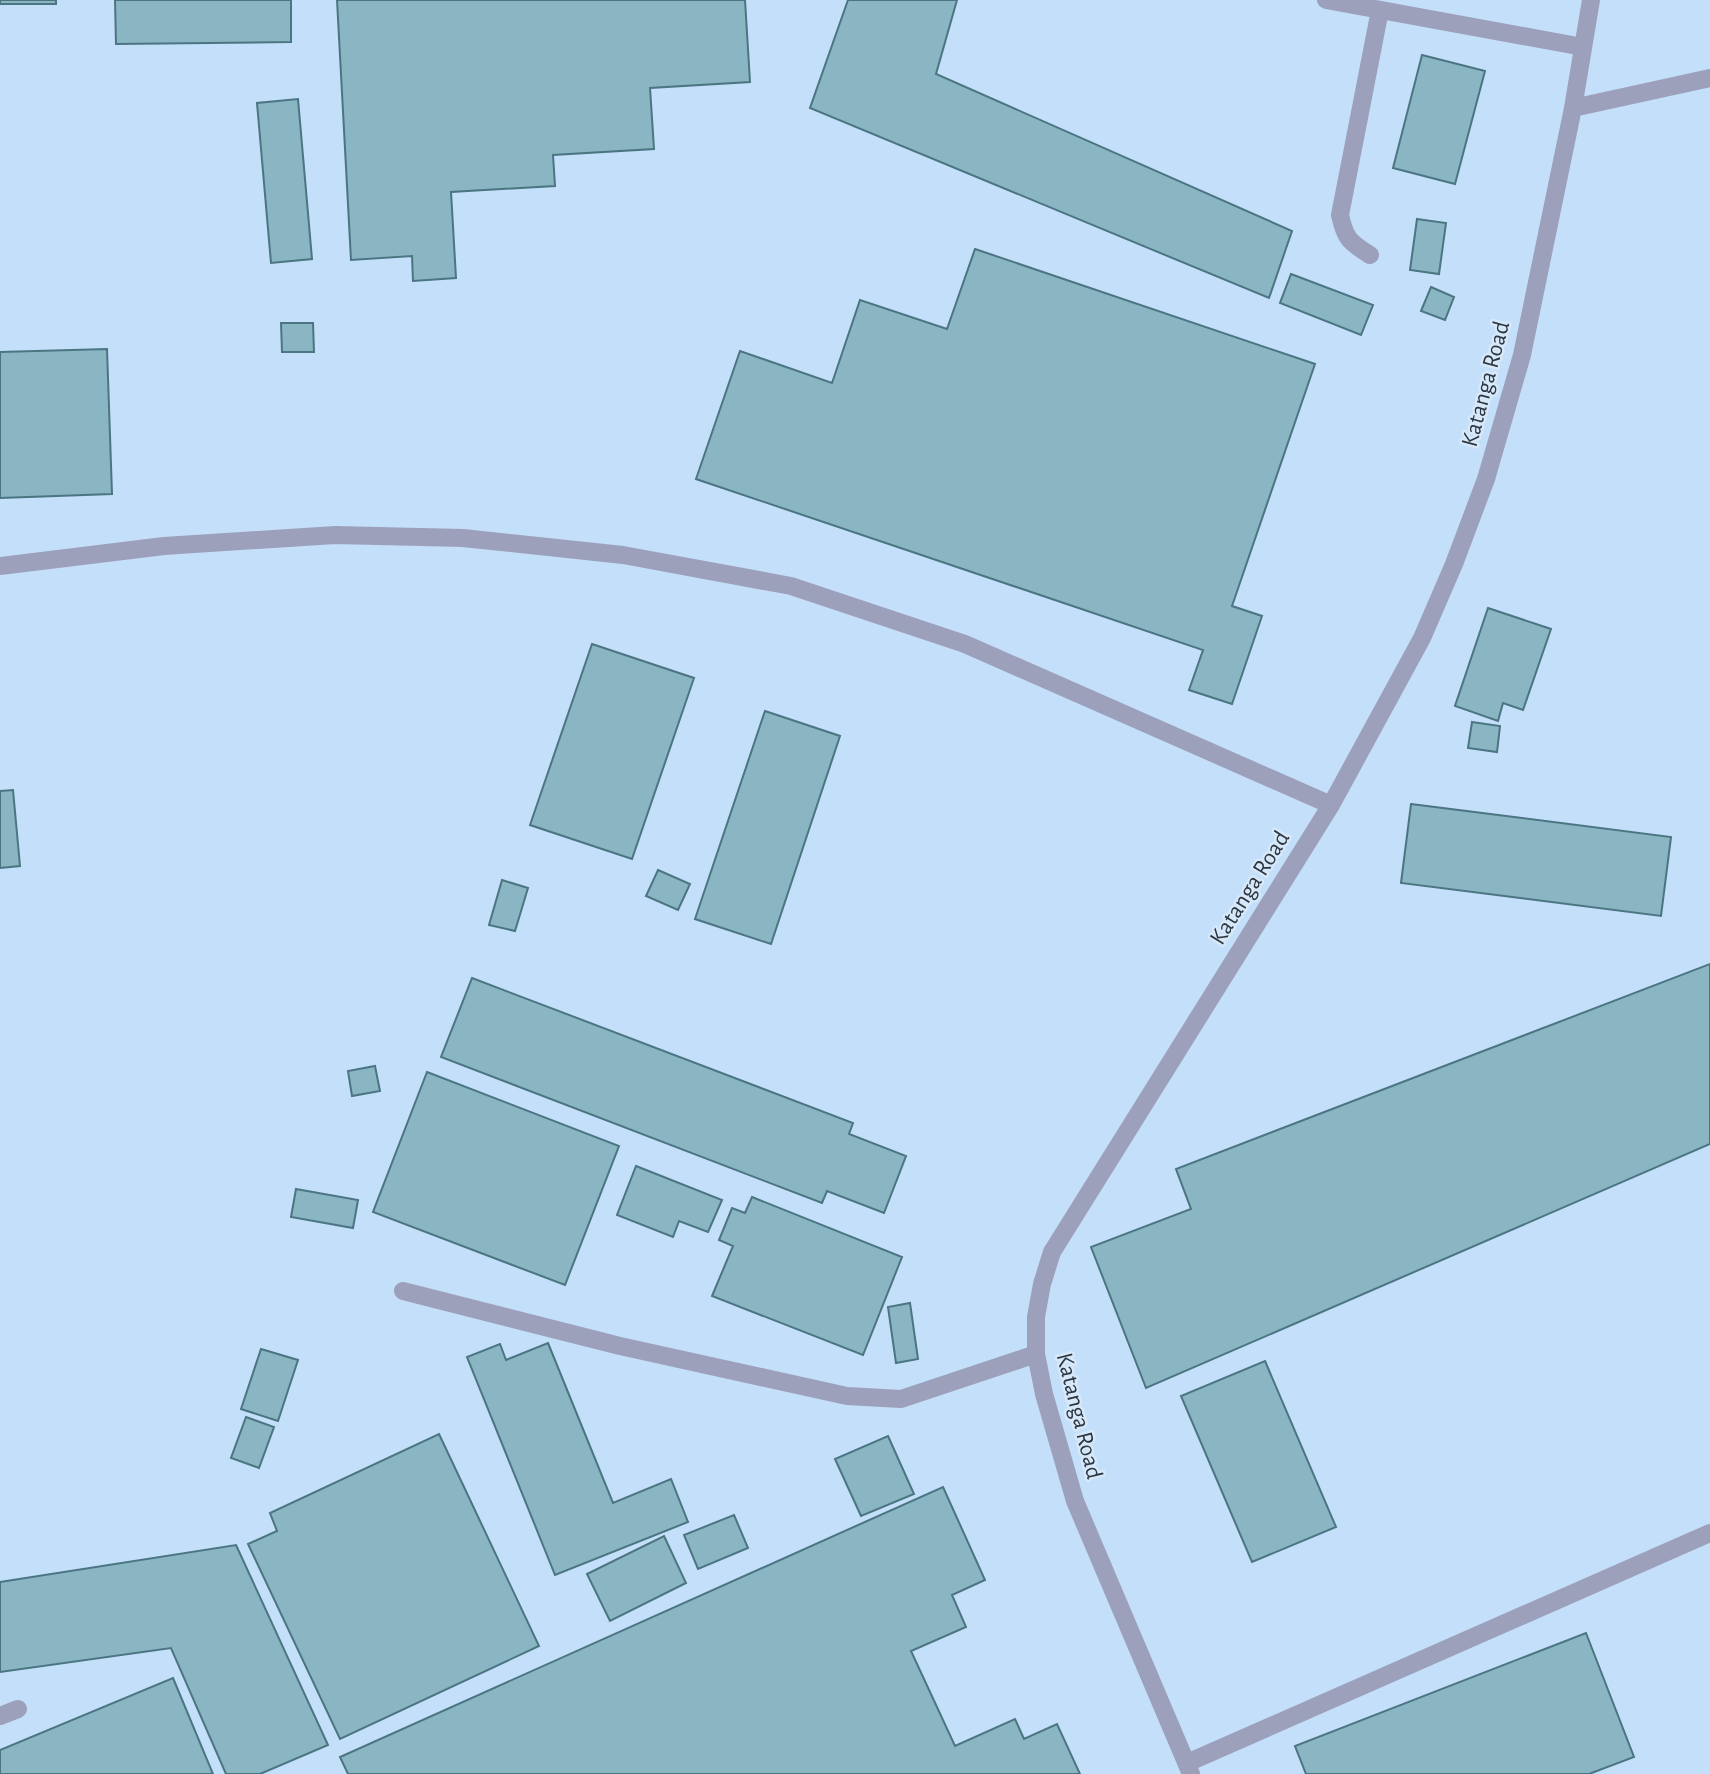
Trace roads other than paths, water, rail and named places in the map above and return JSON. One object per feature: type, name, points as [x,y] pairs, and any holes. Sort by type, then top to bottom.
[{"type":"street","points":[[1326,0],[1583,47]]},
{"type":"street","name":"Katanga Road","points":[[1189,1768],[1075,1501],[1044,1394],[1036,1354],[1037,1317],[1042,1284],[1052,1252],[1331,805],[1422,638],[1454,564],[1486,479],[1522,355],[1573,108],[1591,0]]},
{"type":"street","points":[[1370,255],[1353,244],[1344,233],[1340,215],[1380,10]]},
{"type":"street","points":[[1573,108],[1710,78]]},
{"type":"street","points":[[0,566],[164,546],[335,535],[463,538],[636,558],[790,586],[965,644],[1331,805]]},
{"type":"street","points":[[403,1292],[621,1346],[847,1396],[901,1399],[1036,1354]]},
{"type":"street","points":[[1189,1768],[1710,1533]]},
{"type":"street","points":[[0,1716],[18,1709]]}]
